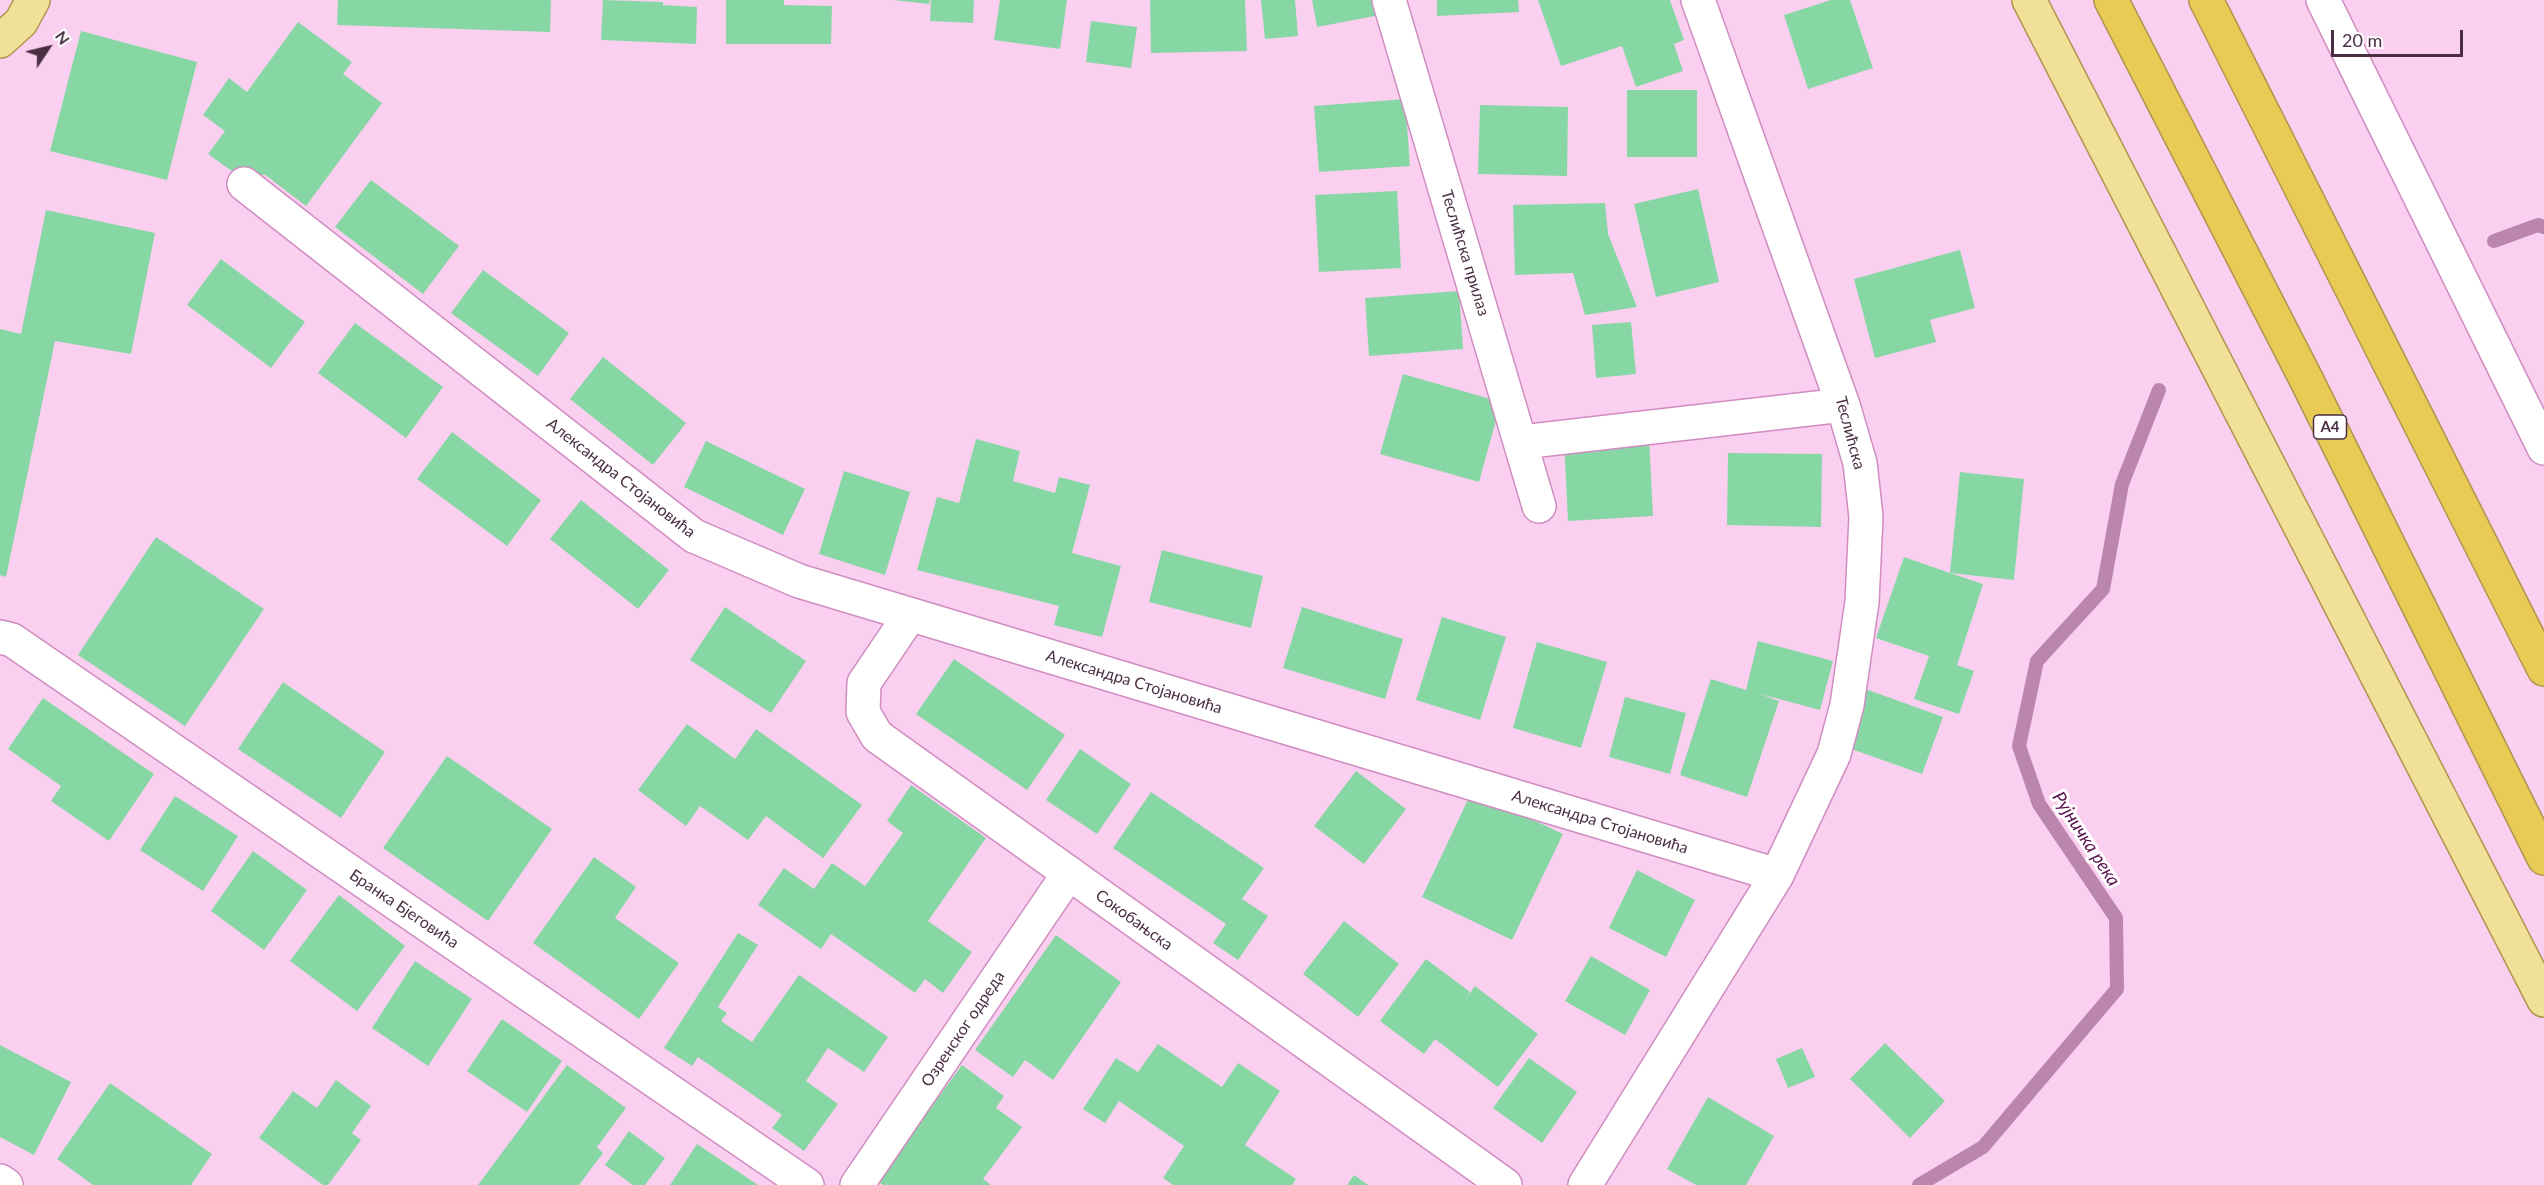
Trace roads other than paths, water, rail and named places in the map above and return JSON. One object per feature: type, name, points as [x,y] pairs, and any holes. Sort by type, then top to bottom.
[{"type":"highway","name":"A4","points":[[2111,0],[2305,377],[2544,858]]},
{"type":"highway","points":[[2206,0],[2544,669]]},
{"type":"main road","points":[[0,41],[21,22],[33,0]]},
{"type":"main road","points":[[2030,0],[2323,574],[2544,1000]]},
{"type":"street","name":"Теслићска прилаз","points":[[1389,0],[1522,442],[1539,506]]},
{"type":"street","name":"Теслићска","points":[[1698,0],[1843,405],[1860,463],[1866,517],[1862,602],[1855,658],[1834,754],[1777,875]]},
{"type":"street","points":[[2323,0],[2544,448]]},
{"type":"street","name":"Александра Стојановића","points":[[244,184],[694,536],[799,581],[1777,875]]},
{"type":"street","points":[[1522,442],[1843,405]]},
{"type":"street","name":"Сокобањска","points":[[910,615],[864,682],[863,712],[877,736],[1505,1185]]},
{"type":"street","name":"Бранка Бјеговића","points":[[0,637],[12,640],[807,1185]]},
{"type":"street","name":"Озренског одреда","points":[[857,1185],[1069,873]]},
{"type":"street","points":[[1585,1185],[1777,875]]},
{"type":"street","points":[[0,1181],[6,1185]]},
{"type":"waterway","name":"Рујничка река","points":[[2494,241],[2538,225],[2544,227]]},
{"type":"waterway","name":"Рујничка река","points":[[1919,1185],[1983,1147],[2117,989],[2116,918],[2039,804],[2019,746],[2037,661],[2103,589],[2122,484],[2159,390]]}]
